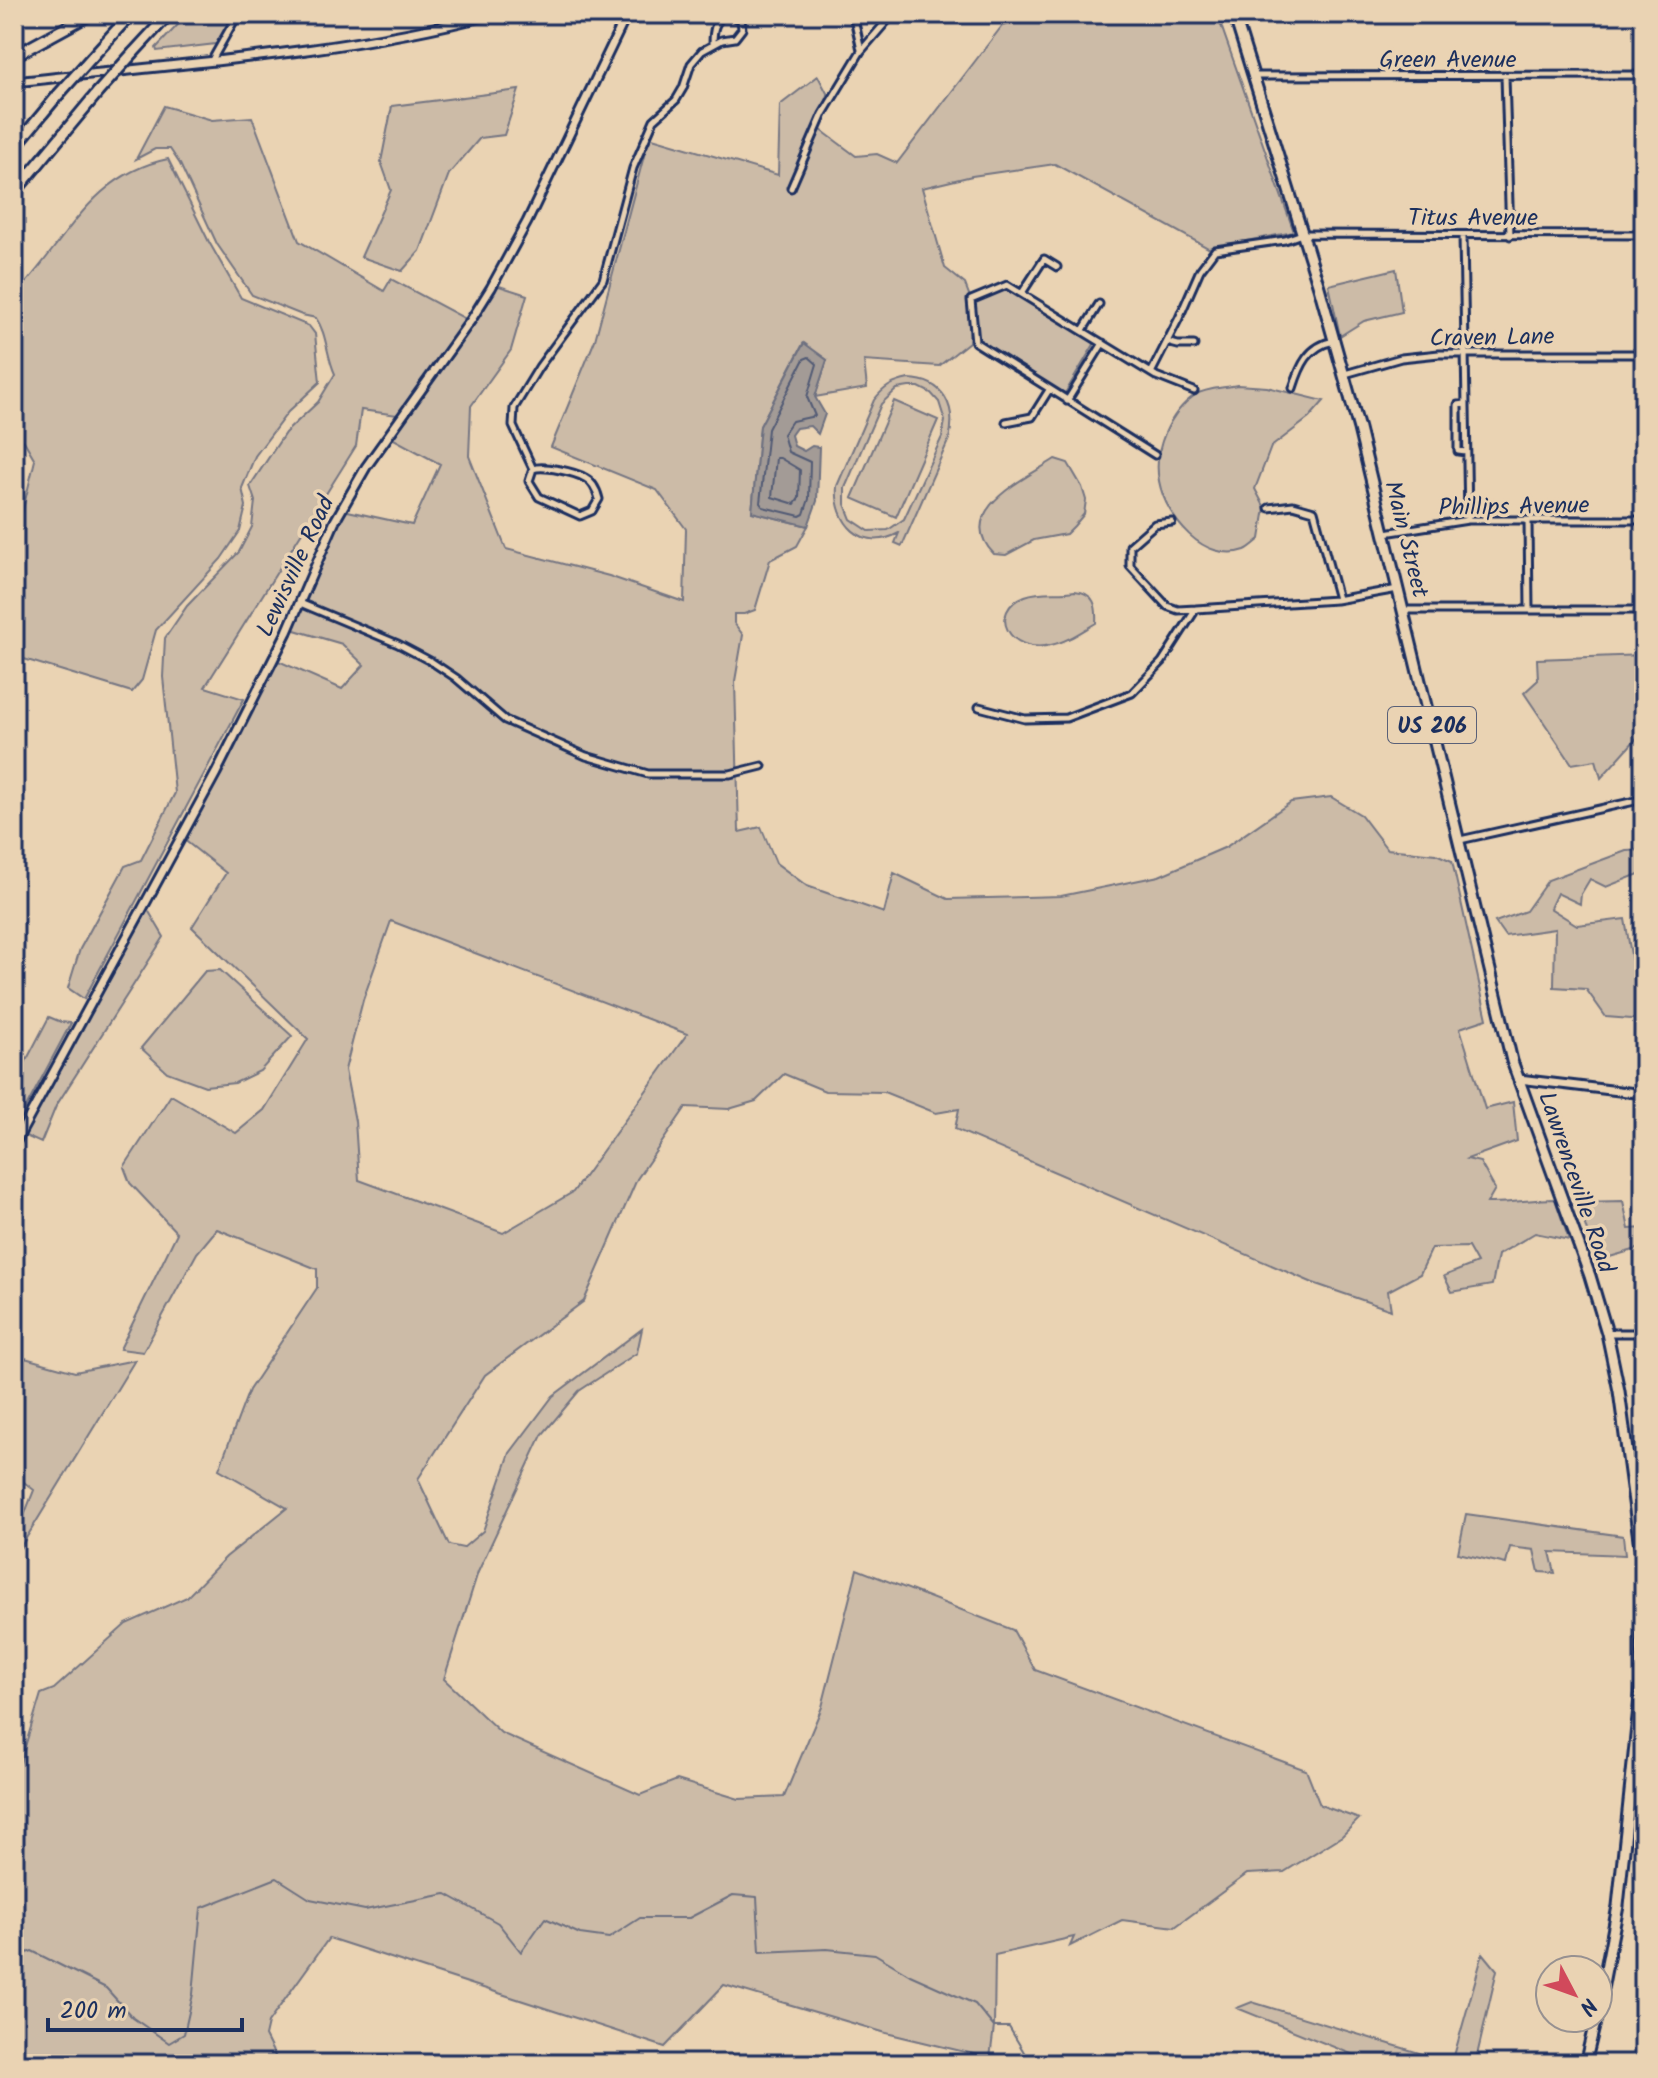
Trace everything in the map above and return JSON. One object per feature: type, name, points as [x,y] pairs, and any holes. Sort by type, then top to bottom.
[{"type":"highway","points":[[14,56],[91,14]]},
{"type":"highway","points":[[14,148],[131,14]]},
{"type":"highway","points":[[14,193],[98,92],[169,14]]},
{"type":"highway","name":"Main Street","points":[[1234,14],[1344,374],[1512,1061],[1519,1079]]},
{"type":"highway","name":"Lawrenceville Road","points":[[1519,1079],[1607,1333],[1638,1484],[1643,1569],[1642,1679],[1618,1906],[1609,1954]]},
{"type":"highway","points":[[1585,2064],[1592,2034]]},
{"type":"street","points":[[212,60],[238,14]]},
{"type":"street","points":[[14,82],[379,40],[493,14]]},
{"type":"street","name":"Lewisville Road","points":[[14,1145],[216,773],[335,521],[366,467],[467,327],[510,254],[627,14]]},
{"type":"street","points":[[533,469],[541,466],[585,478],[596,488],[599,499],[592,511],[580,516],[539,497],[529,481],[533,469],[513,426],[514,408],[539,367],[603,280],[633,168],[654,120],[676,100],[691,64],[702,51],[713,45],[722,40],[735,38],[742,29],[741,20],[727,14],[718,19],[713,31],[713,45]]},
{"type":"street","points":[[853,14],[861,51]]},
{"type":"street","points":[[791,188],[823,114],[861,51],[893,14]]},
{"type":"street","name":"Green Avenue","points":[[1253,76],[1644,75]]},
{"type":"street","points":[[1505,76],[1510,236]]},
{"type":"street","name":"Titus Avenue","points":[[1167,342],[1200,270],[1215,250],[1285,240],[1302,234],[1644,235]]},
{"type":"street","points":[[1463,235],[1468,520]]},
{"type":"street","points":[[1022,293],[1044,259],[1057,267]]},
{"type":"street","points":[[1155,455],[975,342],[971,300],[1007,285],[1151,373],[1194,391]]},
{"type":"street","points":[[1083,330],[1099,304]]},
{"type":"street","points":[[1293,388],[1300,364],[1316,348],[1334,341]]},
{"type":"street","points":[[1151,373],[1167,342],[1194,345]]},
{"type":"street","points":[[1067,401],[1103,343]]},
{"type":"street","name":"Craven Lane","points":[[1344,374],[1403,358],[1464,353],[1644,354]]},
{"type":"street","points":[[1006,422],[1025,421],[1032,417],[1049,390]]},
{"type":"street","points":[[1269,508],[1293,505],[1314,511],[1338,599]]},
{"type":"street","name":"Phillips Avenue","points":[[1385,533],[1468,520],[1644,520]]},
{"type":"street","points":[[1528,520],[1529,610]]},
{"type":"street","points":[[1172,522],[1155,524],[1130,546],[1130,566],[1167,606],[1178,610],[1338,599],[1398,589]]},
{"type":"street","points":[[299,602],[398,644],[432,662],[505,720],[586,756],[648,774],[730,774],[762,766]]},
{"type":"street","points":[[979,707],[1025,719],[1065,719],[1132,693],[1162,662],[1196,609]]},
{"type":"street","points":[[1404,610],[1644,610]]},
{"type":"street","points":[[1460,840],[1644,799]]},
{"type":"street","points":[[1519,1079],[1644,1094]]},
{"type":"street","points":[[1607,1333],[1644,1333]]},
{"type":"shaded area","points":[[188,14],[242,14],[224,43],[157,51],[156,48]]},
{"type":"shaded area","points":[[1043,14],[1217,14],[1294,232],[1208,248],[1055,164],[972,176],[922,188],[945,268],[965,284],[971,300],[969,342],[939,366],[864,361],[867,388],[815,397],[827,360],[803,344],[760,426],[752,512],[808,526],[797,546],[770,560],[755,610],[734,614],[734,623],[743,635],[735,681],[739,832],[761,827],[776,863],[807,886],[884,913],[894,873],[948,899],[1061,896],[1159,876],[1226,847],[1291,802],[1331,797],[1361,815],[1387,849],[1436,854],[1452,861],[1487,1019],[1460,1028],[1485,1109],[1513,1102],[1517,1141],[1467,1159],[1480,1162],[1495,1189],[1487,1203],[1555,1199],[1569,1240],[1535,1233],[1498,1255],[1492,1285],[1452,1292],[1444,1276],[1477,1263],[1468,1247],[1432,1248],[1420,1274],[1388,1291],[1391,1310],[1313,1283],[955,1129],[959,1109],[936,1113],[884,1092],[825,1091],[784,1074],[756,1101],[729,1109],[686,1107],[637,1179],[584,1301],[485,1375],[418,1479],[449,1545],[463,1548],[483,1531],[510,1453],[553,1396],[642,1329],[637,1353],[579,1391],[542,1435],[478,1572],[444,1679],[501,1733],[640,1795],[677,1780],[739,1799],[784,1797],[822,1707],[857,1569],[1013,1630],[1035,1670],[1306,1770],[1320,1805],[1359,1819],[1342,1836],[1284,1872],[1247,1874],[1175,1927],[1122,1920],[1070,1946],[1074,1937],[995,1955],[994,2027],[990,2058],[886,2033],[724,1985],[665,2047],[329,1938],[268,2023],[265,2036],[277,2060],[275,2064],[14,2064],[14,1767],[20,1763],[41,1694],[54,1689],[126,1624],[187,1597],[226,1557],[287,1508],[219,1469],[249,1390],[317,1288],[317,1269],[217,1229],[197,1253],[143,1352],[120,1349],[177,1233],[130,1183],[124,1167],[171,1095],[236,1133],[264,1110],[308,1039],[192,927],[226,873],[183,839],[274,659],[342,689],[364,665],[342,644],[288,628],[343,510],[412,525],[440,464],[388,436],[496,285],[527,295],[511,350],[471,406],[469,456],[506,549],[609,576],[684,602],[686,529],[657,490],[551,447],[595,340],[649,137],[778,175],[780,105],[818,76],[828,95],[817,127],[856,156],[877,154],[897,163],[1002,26]],"holes":[[[391,921],[687,1034],[573,1192],[503,1233],[359,1180],[355,1121],[345,1070],[363,1000]]]},
{"type":"shaded area","points":[[519,90],[504,135],[480,138],[449,174],[420,251],[402,271],[361,257],[391,190],[381,162],[392,106]]},
{"type":"shaded area","points":[[164,106],[212,120],[252,117],[299,241],[384,291],[391,279],[466,319],[397,415],[361,410],[356,446],[205,687],[244,699],[84,999],[68,988],[80,949],[125,866],[141,860],[175,793],[163,677],[165,638],[187,606],[239,552],[252,527],[255,501],[250,486],[285,433],[318,402],[335,374],[316,318],[252,295],[217,244],[170,149],[155,149],[136,159]]},
{"type":"shaded area","points":[[168,159],[241,298],[309,326],[315,334],[320,382],[288,412],[255,456],[242,488],[246,506],[240,531],[221,559],[156,630],[142,680],[132,692],[14,656],[14,546],[35,460],[24,441],[14,435],[14,296],[98,195],[141,167]]},
{"type":"shaded area","points":[[1396,269],[1402,312],[1364,321],[1340,336],[1329,285]]},
{"type":"shaded area","points":[[1007,288],[1096,341],[1064,395],[978,340],[974,302]]},
{"type":"shaded area","points":[[909,379],[931,384],[939,390],[949,406],[951,427],[949,439],[902,546],[895,543],[899,533],[873,539],[853,531],[840,512],[837,486],[874,400],[885,388]],"holes":[[[919,387],[939,402],[945,421],[942,437],[904,519],[888,530],[869,531],[851,519],[845,504],[845,488],[881,404],[897,389]]]},
{"type":"shaded area","points":[[1237,385],[1267,387],[1324,401],[1309,418],[1271,447],[1255,489],[1265,508],[1260,539],[1245,550],[1230,553],[1202,544],[1178,523],[1163,495],[1158,457],[1165,433],[1186,403],[1205,391]]},
{"type":"shaded area","points":[[894,401],[938,420],[896,517],[852,498]]},
{"type":"shaded area","points":[[1055,459],[1068,463],[1082,487],[1086,500],[1084,514],[1066,534],[1034,540],[1006,555],[994,554],[983,538],[982,524],[987,510],[1011,487]]},
{"type":"shaded area","points":[[1075,591],[1087,594],[1096,611],[1096,623],[1080,633],[1057,644],[1036,646],[1023,644],[1008,630],[1005,621],[1007,611],[1025,596]]},
{"type":"shaded area","points":[[1644,655],[1644,730],[1601,778],[1596,760],[1572,764],[1524,693],[1538,680],[1537,659]]},
{"type":"shaded area","points":[[1644,850],[1644,872],[1606,887],[1590,879],[1581,894],[1580,904],[1557,893],[1550,908],[1577,925],[1625,919],[1638,997],[1644,1003],[1644,1020],[1606,1017],[1586,989],[1554,987],[1555,929],[1505,936],[1495,922],[1526,911],[1548,880],[1626,851]]},
{"type":"shaded area","points":[[148,910],[164,937],[56,1106],[41,1143],[21,1134]]},
{"type":"shaded area","points":[[220,970],[292,1036],[260,1071],[235,1083],[205,1086],[167,1072],[141,1048],[205,971]]},
{"type":"shaded area","points":[[49,1017],[71,1023],[14,1130],[14,1084]]},
{"type":"shaded area","points":[[1623,1201],[1629,1229],[1644,1228],[1644,1247],[1596,1261],[1578,1202]]},
{"type":"shaded area","points":[[14,1355],[75,1372],[135,1360],[14,1558],[14,1518],[25,1513],[34,1490],[14,1477]]},
{"type":"shaded area","points":[[1466,1514],[1623,1536],[1625,1555],[1550,1552],[1555,1573],[1539,1572],[1534,1550],[1510,1547],[1506,1564],[1458,1553]]},
{"type":"shaded area","points":[[1483,1953],[1497,1970],[1475,2064],[1376,2064],[1237,2008],[1252,2002],[1452,2063]]},
{"type":"water","points":[[804,343],[827,360],[815,397],[825,414],[818,434],[810,426],[796,428],[791,435],[794,446],[804,451],[812,446],[819,447],[817,501],[808,526],[752,512],[760,426]]},
{"type":"waterway","points":[[14,1958],[32,1951],[106,1988],[133,2018],[169,2043],[184,2034],[193,1994],[201,1908],[277,1878],[310,1899],[365,1910],[446,1894],[498,1923],[521,1952],[545,1918],[580,1934],[609,1938],[640,1918],[689,1918],[733,1895],[757,1897],[760,1952],[827,1949],[875,1954],[910,1975],[975,2004],[994,2027],[1009,2027],[1031,2064]]}]
